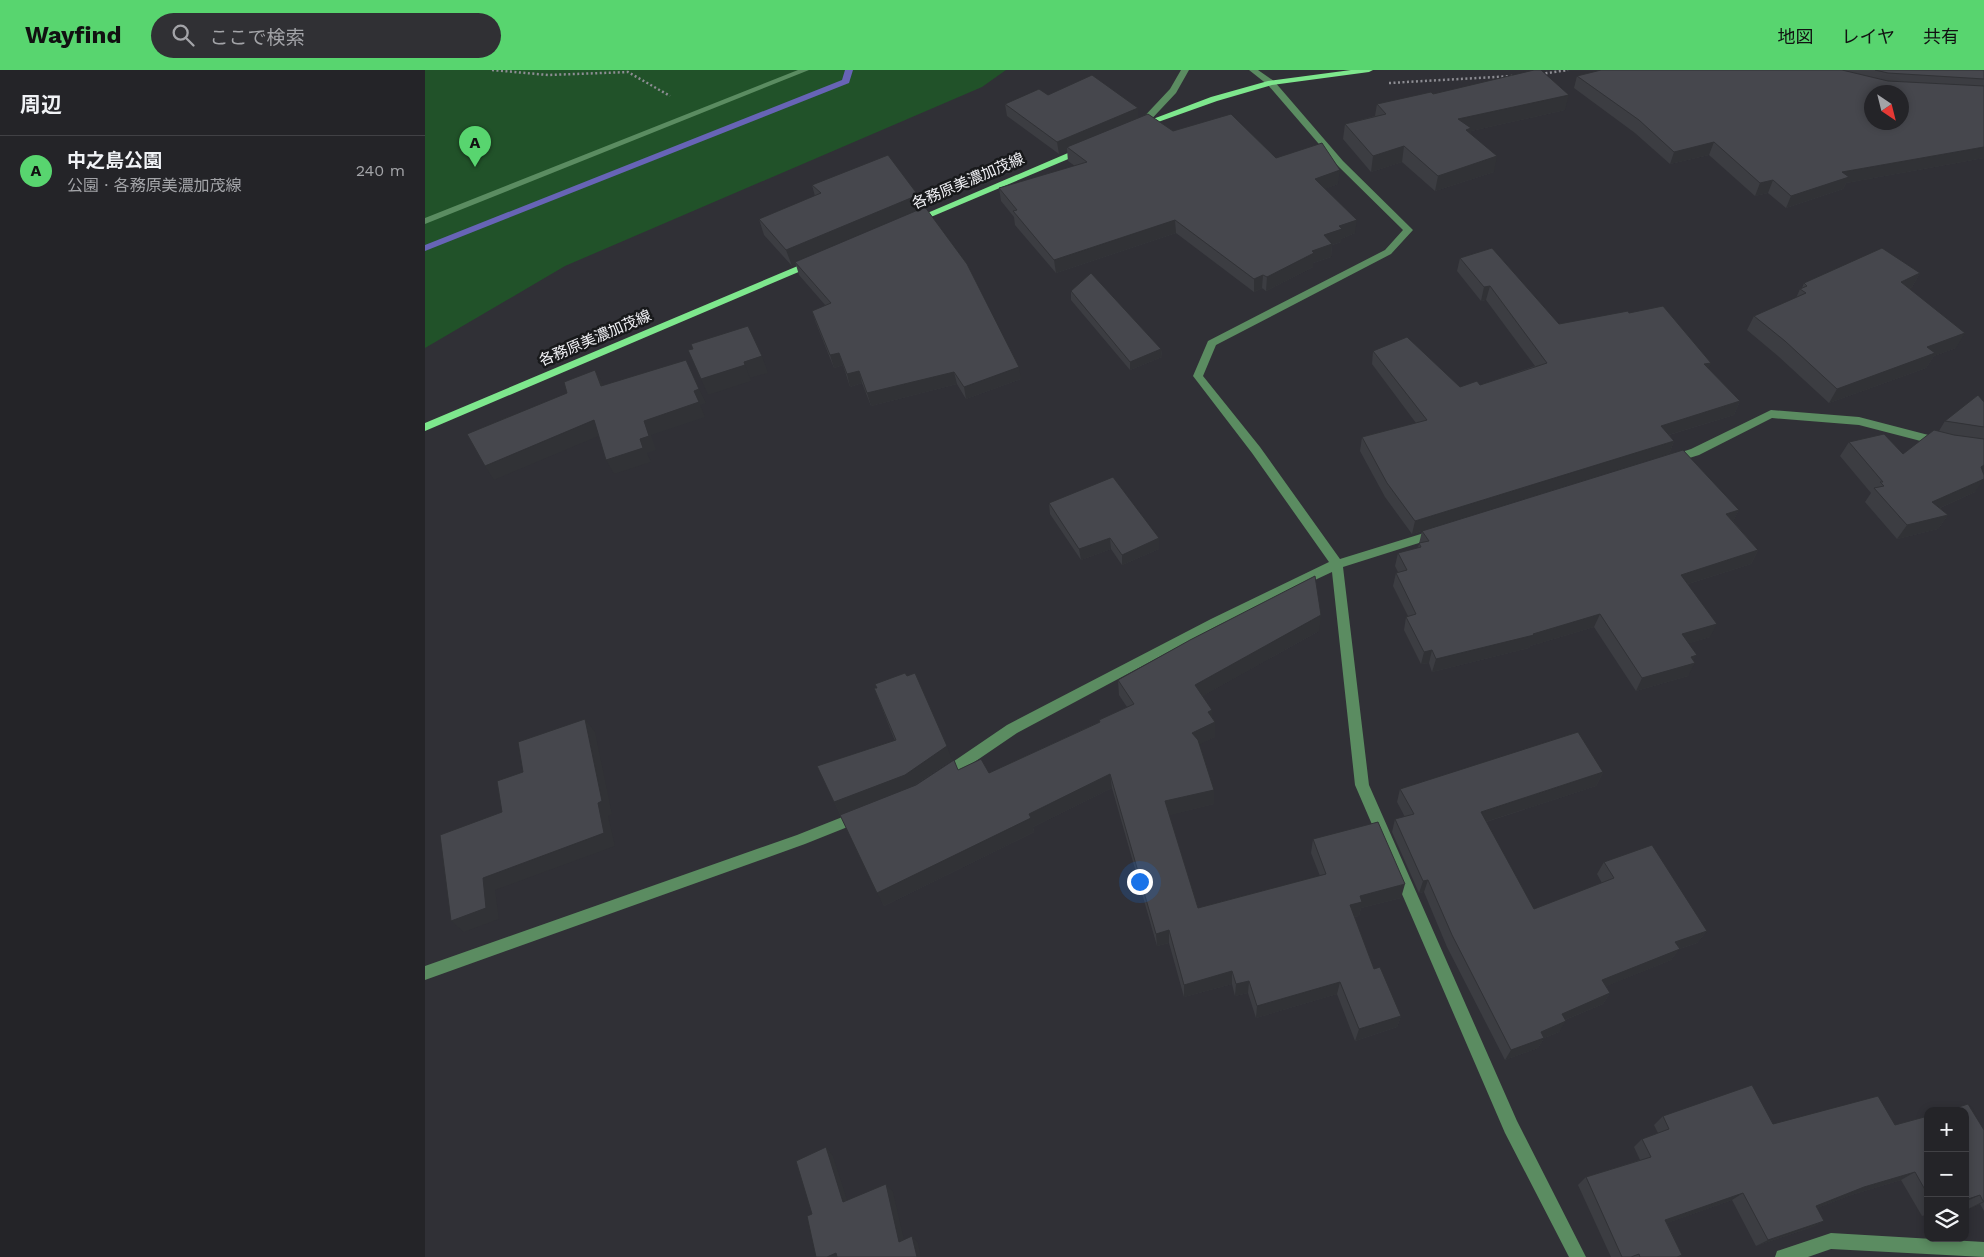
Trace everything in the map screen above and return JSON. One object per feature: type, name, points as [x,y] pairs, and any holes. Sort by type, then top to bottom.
[{"type":"main road","points":[[1137,126],[1214,99],[1271,83],[1369,70]]},
{"type":"main road","name":"各務原美濃加茂線","points":[[903,225],[1096,144]]},
{"type":"main road","name":"各務原美濃加茂線","points":[[425,426],[820,260]]},
{"type":"street","points":[[425,221],[805,70]]},
{"type":"street","points":[[1137,126],[1164,101],[1184,75],[1185,70]]},
{"type":"street","points":[[1253,70],[1271,83],[1339,163],[1408,230],[1388,252],[1212,343],[1198,376],[1256,450],[1337,564],[1362,785],[1511,1128],[1578,1257]]},
{"type":"street","points":[[1657,464],[1695,452],[1771,414],[1859,421],[1955,444]]},
{"type":"street","points":[[932,783],[1012,729],[1215,622],[1337,564],[1450,528]]},
{"type":"street","points":[[425,973],[800,840],[871,812]]},
{"type":"street","points":[[1783,1257],[1831,1241],[1984,1250]]},
{"type":"path","points":[[494,70],[548,75],[627,72],[699,112]]},
{"type":"path","points":[[1539,74],[1568,70]]},
{"type":"path","points":[[1382,84],[1400,81],[1521,75]]},
{"type":"green space","points":[[425,70],[1006,70],[982,87],[565,266],[425,348]]},
{"type":"building","points":[[1534,70],[1541,70],[1569,95],[1458,119],[1471,128],[1466,130],[1497,156],[1438,176],[1404,146],[1373,156],[1345,124],[1386,114],[1377,104],[1431,92],[1433,94]]},
{"type":"building","points":[[1601,70],[1842,70],[1888,81],[1984,86],[1984,147],[1842,172],[1849,177],[1791,196],[1773,180],[1760,183],[1714,142],[1674,152],[1639,120],[1577,76]]},
{"type":"building","points":[[1875,70],[1984,70],[1984,79],[1888,73]]},
{"type":"building","points":[[1092,75],[1138,108],[1057,142],[1005,104],[1039,89],[1048,95]]},
{"type":"building","points":[[1148,114],[1173,131],[1231,114],[1276,158],[1322,143],[1340,170],[1315,179],[1357,220],[1339,226],[1342,229],[1324,235],[1332,244],[1312,251],[1314,253],[1267,277],[1263,275],[1254,279],[1175,220],[1054,260],[1013,211],[1017,210],[999,188],[1087,162],[1067,147]]},
{"type":"building","points":[[888,155],[918,195],[786,250],[759,219],[821,193],[812,185]]},
{"type":"building","points":[[925,207],[967,264],[1019,367],[964,387],[954,372],[867,393],[859,371],[847,374],[839,353],[830,355],[812,311],[831,303],[795,262]]},
{"type":"building","points":[[1492,248],[1559,324],[1663,306],[1711,363],[1704,364],[1740,401],[1661,426],[1674,441],[1415,521],[1387,483],[1362,437],[1427,420],[1373,351],[1407,337],[1460,387],[1477,381],[1480,385],[1547,363],[1490,286],[1484,287],[1460,258]]},
{"type":"building","points":[[1882,248],[1920,273],[1901,282],[1965,333],[1927,347],[1935,353],[1837,389],[1785,341],[1754,316],[1806,293],[1800,289],[1807,286],[1804,283]]},
{"type":"building","points":[[1091,273],[1161,349],[1130,362],[1071,291]]},
{"type":"building","points":[[748,326],[762,356],[744,362],[745,365],[701,379],[688,350],[693,349],[691,344]]},
{"type":"building","points":[[686,360],[699,389],[694,391],[699,402],[644,421],[649,436],[640,439],[643,448],[606,460],[594,420],[485,466],[467,434],[567,393],[564,382],[595,370],[601,386]]},
{"type":"building","points":[[1978,395],[1984,402],[1984,427],[1945,421]]},
{"type":"building","points":[[1934,430],[1984,439],[1984,465],[1981,467],[1984,479],[1932,502],[1948,515],[1907,525],[1874,488],[1884,486],[1880,482],[1883,482],[1849,442],[1884,434],[1903,454]]},
{"type":"building","points":[[1683,450],[1739,510],[1726,514],[1758,550],[1681,575],[1717,624],[1682,634],[1697,655],[1691,657],[1695,663],[1642,678],[1600,614],[1534,635],[1436,659],[1432,650],[1424,652],[1406,617],[1416,614],[1396,573],[1407,570],[1398,553],[1421,547],[1419,543],[1429,541],[1422,531]]},
{"type":"building","points":[[1113,477],[1159,538],[1122,555],[1110,538],[1079,549],[1049,503]]},
{"type":"building","points":[[1315,576],[1321,615],[1195,685],[1212,710],[1208,712],[1215,722],[1192,733],[1198,740],[1214,790],[1165,801],[1198,908],[1326,874],[1313,839],[1378,822],[1405,884],[1360,896],[1362,902],[1350,905],[1374,969],[1380,967],[1401,1016],[1359,1029],[1340,982],[1257,1006],[1249,981],[1236,984],[1232,971],[1184,985],[1169,930],[1156,934],[1110,774],[1029,814],[1031,818],[877,893],[840,815],[916,785],[954,760],[958,770],[981,759],[989,773],[1100,722],[1099,720],[1134,704],[1118,680],[1190,640]]},
{"type":"building","points":[[905,673],[907,676],[915,673],[947,746],[905,775],[834,802],[817,766],[896,740],[874,688],[877,688],[875,684]]},
{"type":"building","points":[[585,719],[602,801],[598,803],[604,833],[483,878],[486,908],[451,921],[440,835],[502,812],[497,781],[523,772],[518,742]]},
{"type":"building","points":[[1578,732],[1603,772],[1481,812],[1534,909],[1614,878],[1604,862],[1652,845],[1707,931],[1675,942],[1680,949],[1602,980],[1610,993],[1562,1014],[1566,1021],[1541,1032],[1544,1038],[1511,1050],[1452,935],[1428,880],[1423,881],[1395,819],[1414,814],[1400,789]]},
{"type":"building","points":[[1752,1085],[1773,1124],[1878,1096],[1895,1125],[1924,1117],[1924,1188],[1915,1172],[1864,1187],[1816,1206],[1824,1221],[1768,1240],[1743,1193],[1665,1220],[1682,1255],[1677,1257],[1640,1257],[1639,1254],[1631,1257],[1622,1257],[1586,1177],[1651,1157],[1642,1139],[1669,1129],[1663,1116]]},
{"type":"building","points":[[1968,1104],[1984,1130],[1984,1201],[1980,1195],[1969,1199],[1969,1107],[1959,1107]]},
{"type":"building","points":[[826,1147],[843,1202],[886,1184],[899,1242],[912,1236],[917,1257],[837,1257],[836,1253],[827,1257],[816,1257],[807,1216],[812,1214],[796,1161]]},
{"type":"waterway","points":[[425,248],[846,81],[849,70]]},
{"type":"place","name":"中之島公園","points":[[475,167]]}]
